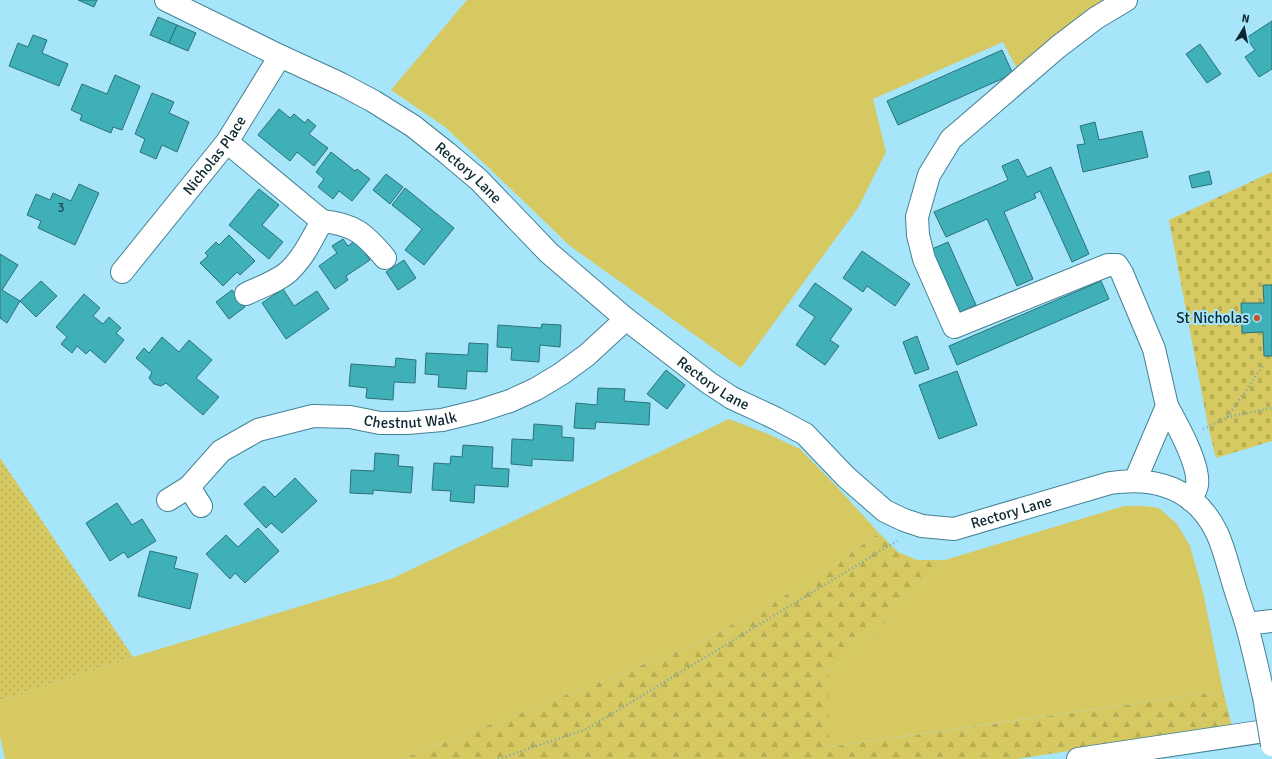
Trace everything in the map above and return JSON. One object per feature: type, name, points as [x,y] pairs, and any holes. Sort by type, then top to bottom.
[{"type":"street","name":"Rectory Lane","points":[[166,0],[341,84],[374,101],[413,126],[479,180],[549,253],[626,318],[715,387],[732,398],[805,434],[846,478],[885,511],[904,520],[922,526],[954,529],[1110,483],[1135,481],[1148,481],[1161,484],[1176,490],[1191,500],[1209,518],[1217,534],[1247,624],[1264,697],[1272,745]]},
{"type":"street","points":[[1126,0],[1096,18],[1058,47],[951,139],[929,175],[917,218],[918,235],[924,259],[954,327],[1108,265],[1117,265],[1122,273],[1154,349],[1167,406],[1186,440],[1196,474],[1197,484],[1191,500]]},
{"type":"street","name":"Nicholas Place","points":[[122,272],[149,255],[227,142],[280,56]]},
{"type":"street","points":[[227,142],[322,221],[337,222],[351,227],[363,234],[385,258]]},
{"type":"street","points":[[246,294],[277,279],[291,269],[308,246],[322,221]]},
{"type":"street","name":"Chestnut Walk","points":[[168,500],[188,487],[221,451],[258,430],[313,416],[350,418],[380,423],[407,423],[442,420],[510,401],[536,389],[561,374],[587,355],[626,318]]},
{"type":"street","points":[[1135,481],[1167,406]]},
{"type":"street","points":[[188,487],[201,506]]},
{"type":"street","points":[[1247,624],[1272,621]]},
{"type":"street","points":[[1078,759],[1272,730]]},
{"type":"path","points":[[1227,418],[1264,364]]},
{"type":"path","points":[[1186,440],[1208,426],[1227,418],[1272,408]]},
{"type":"path","points":[[498,759],[586,729],[922,526]]},
{"type":"green space","points":[[467,0],[1109,0],[1017,69],[1003,42],[873,99],[886,152],[858,208],[741,368],[570,246],[445,127],[391,90]]},
{"type":"green space","points":[[1272,172],[1272,441],[1216,458],[1208,426],[1169,220]]},
{"type":"green space","points":[[729,419],[768,434],[800,449],[879,533],[806,584],[698,643],[402,759],[5,759],[0,736],[0,701],[133,657],[393,578]]},
{"type":"green space","points":[[0,458],[133,657],[0,701]]},
{"type":"green space","points":[[1124,506],[1159,508],[1177,524],[1190,546],[1203,592],[1223,691],[828,747],[828,672],[887,621],[945,560]]},
{"type":"green space","points":[[879,533],[898,552],[917,560],[945,560],[887,621],[828,672],[829,747],[1223,691],[1232,726],[1017,759],[402,759],[698,643],[806,584]]},
{"type":"building","points":[[78,0],[97,0],[94,7]]},
{"type":"building","points":[[158,17],[177,25],[169,43],[150,35]]},
{"type":"building","points":[[1272,21],[1272,69],[1259,77],[1245,57],[1255,50],[1246,38]]},
{"type":"building","points":[[177,25],[196,33],[188,51],[169,43]]},
{"type":"building","points":[[33,35],[47,40],[42,53],[68,64],[59,86],[9,66],[18,43],[28,47]]},
{"type":"building","points":[[1200,44],[1221,74],[1207,83],[1186,54]]},
{"type":"building","points":[[1002,50],[1013,74],[898,125],[887,101]]},
{"type":"building","points":[[115,75],[140,86],[122,130],[113,127],[111,133],[80,120],[82,115],[71,110],[82,84],[107,94]]},
{"type":"building","points":[[152,93],[174,102],[169,113],[189,122],[177,152],[162,145],[156,159],[140,152],[145,139],[135,134]]},
{"type":"building","points":[[279,109],[290,118],[294,114],[305,123],[308,119],[316,126],[309,134],[328,148],[314,166],[297,152],[290,161],[258,135]]},
{"type":"building","points":[[1095,122],[1099,140],[1142,131],[1148,157],[1083,172],[1077,145],[1085,144],[1080,126]]},
{"type":"building","points":[[331,152],[355,171],[357,169],[370,179],[352,201],[339,191],[333,199],[318,187],[324,179],[316,172]]},
{"type":"building","points":[[1018,159],[1027,177],[1051,167],[1089,254],[1072,262],[1040,191],[1034,194],[1036,198],[1004,212],[1033,279],[1017,286],[987,219],[946,237],[934,212],[1008,180],[1002,166]]},
{"type":"building","points":[[1209,171],[1212,184],[1192,188],[1189,176]]},
{"type":"building","points":[[386,174],[403,187],[390,204],[373,190]]},
{"type":"building","points":[[79,184],[99,193],[75,245],[38,228],[41,221],[27,215],[36,194],[50,200],[53,193],[71,201]]},
{"type":"building","points":[[405,188],[454,228],[424,265],[405,250],[422,229],[392,205]]},
{"type":"building","points":[[259,189],[279,205],[262,225],[283,242],[269,259],[229,225]]},
{"type":"building","points":[[229,235],[255,261],[240,275],[237,272],[223,286],[200,263],[208,256],[205,253],[216,242],[219,245]]},
{"type":"building","points":[[343,239],[348,246],[356,240],[370,260],[346,276],[348,280],[335,289],[319,266],[337,253],[332,246]]},
{"type":"building","points":[[948,242],[976,305],[960,312],[932,249]]},
{"type":"building","points":[[862,251],[910,284],[895,306],[867,286],[863,292],[843,278]]},
{"type":"building","points":[[0,254],[18,265],[2,290],[20,301],[7,323],[0,318]]},
{"type":"building","points":[[404,260],[416,278],[398,290],[386,272]]},
{"type":"building","points":[[41,281],[57,296],[36,317],[20,301]]},
{"type":"building","points":[[1101,281],[1109,299],[957,365],[949,346]]},
{"type":"building","points":[[815,283],[852,309],[830,340],[839,346],[825,365],[796,345],[815,317],[799,306]]},
{"type":"building","name":"St Nicholas","points":[[1263,285],[1272,285],[1272,356],[1264,356],[1263,332],[1242,333],[1241,303],[1264,303]]},
{"type":"building","points":[[283,289],[294,306],[317,291],[329,309],[286,339],[262,303]]},
{"type":"building","points":[[232,290],[245,307],[229,319],[216,302]]},
{"type":"building","points":[[84,294],[100,308],[93,316],[103,324],[109,317],[121,328],[116,333],[124,340],[105,363],[90,350],[86,354],[77,346],[72,353],[61,344],[67,337],[56,327]]},
{"type":"building","points":[[542,324],[561,325],[560,347],[540,345],[539,362],[511,360],[512,348],[497,347],[498,325],[541,328]]},
{"type":"building","points":[[917,336],[929,369],[915,374],[903,342]]},
{"type":"building","points":[[162,337],[179,352],[189,340],[212,360],[196,378],[219,397],[203,415],[166,383],[161,386],[154,384],[149,378],[152,372],[136,358],[144,348],[149,353]]},
{"type":"building","points":[[469,343],[488,344],[487,372],[467,371],[466,389],[438,387],[439,375],[425,374],[426,353],[468,355]]},
{"type":"building","points":[[396,358],[416,360],[415,383],[394,382],[393,400],[366,398],[367,388],[349,386],[351,364],[395,367]]},
{"type":"building","points":[[666,370],[685,385],[667,409],[647,394]]},
{"type":"building","points":[[957,371],[977,425],[939,439],[919,385]]},
{"type":"building","points":[[598,388],[625,389],[624,401],[650,403],[649,425],[596,422],[595,429],[574,428],[576,403],[597,405]]},
{"type":"building","points":[[534,424],[562,426],[562,437],[574,438],[573,461],[532,459],[532,466],[511,464],[512,439],[533,440]]},
{"type":"building","points":[[463,445],[493,447],[492,468],[509,469],[508,487],[475,485],[474,503],[450,501],[451,491],[432,490],[434,463],[450,464],[451,456],[462,457]]},
{"type":"building","points":[[375,453],[399,455],[398,466],[413,467],[411,493],[373,490],[373,494],[350,493],[351,470],[374,471]]},
{"type":"building","points":[[295,478],[317,501],[282,533],[271,523],[266,528],[244,504],[264,486],[275,497]]},
{"type":"building","points":[[117,503],[132,525],[142,519],[156,541],[128,558],[124,552],[110,561],[86,523]]},
{"type":"building","points":[[258,528],[279,551],[245,583],[235,573],[230,579],[206,554],[226,535],[238,547]]},
{"type":"building","points":[[150,551],[177,557],[174,568],[198,574],[190,609],[138,596]]},
{"type":"place","name":"St Nicholas","points":[[1257,318]]}]
